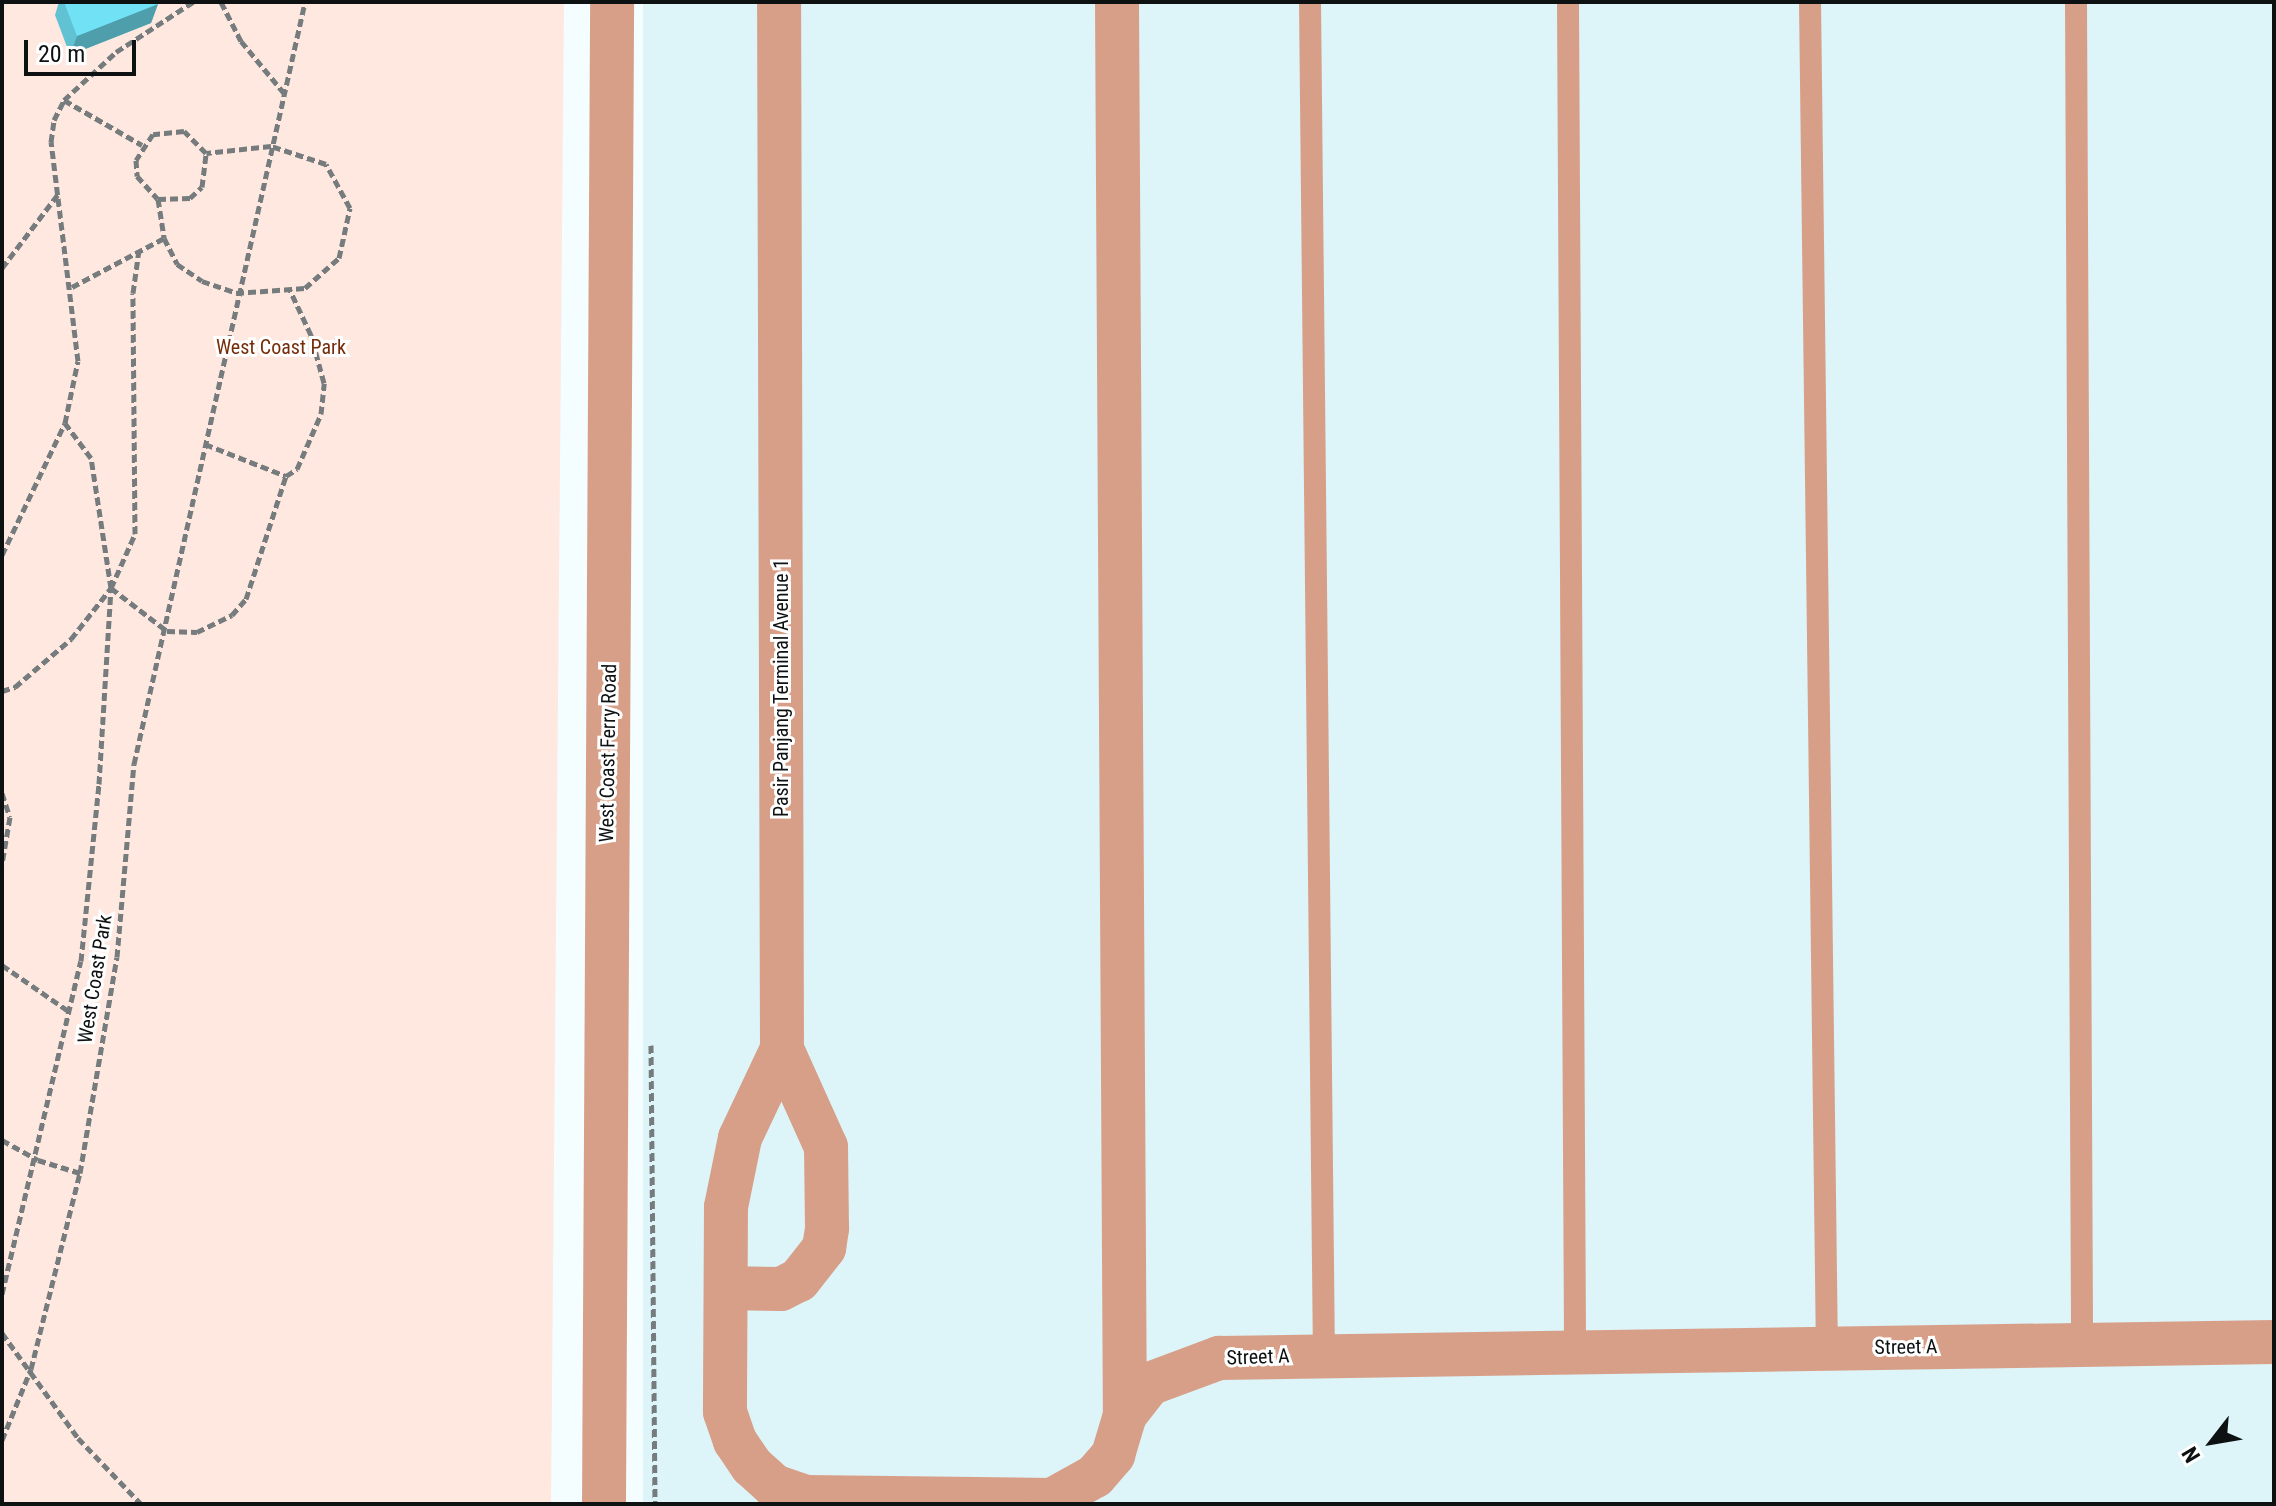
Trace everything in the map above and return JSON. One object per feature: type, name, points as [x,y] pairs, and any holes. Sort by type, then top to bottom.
[{"type":"street","name":"West Coast Ferry Road","points":[[604,1504],[612,2]]},
{"type":"street","name":"Pasir Panjang Terminal Avenue 1","points":[[726,1288],[781,1289],[807,1273],[824,1248],[826,1147],[782,1049],[779,2]]},
{"type":"street","points":[[1117,2],[1125,1415]]},
{"type":"street","name":"Street A","points":[[782,1049],[740,1138],[726,1207],[725,1412],[735,1441],[774,1486],[806,1497],[1052,1500],[1095,1476],[1113,1455],[1125,1415],[1149,1384],[1219,1358],[2274,1342]]},
{"type":"lane","points":[[1310,2],[1324,1355]]},
{"type":"lane","points":[[1568,2],[1575,1351]]},
{"type":"lane","points":[[1810,2],[1827,1348]]},
{"type":"lane","points":[[2076,2],[2082,1344]]},
{"type":"path","points":[[2,555],[65,423],[78,361],[72,287],[51,142],[64,100],[116,52],[193,2]]},
{"type":"path","points":[[221,2],[241,41],[284,94]]},
{"type":"path","name":"West Coast Park","points":[[2,1440],[31,1369],[80,1173],[117,957],[134,764],[167,631],[236,293],[305,2]]},
{"type":"path","points":[[64,100],[142,145]]},
{"type":"path","points":[[158,199],[190,198],[202,187],[208,170],[206,153],[198,139],[176,130],[153,134],[142,145],[137,176],[158,199],[164,238],[177,264],[202,281],[236,293],[305,288],[339,258],[350,208],[326,164],[271,146],[206,153]]},
{"type":"path","points":[[2,268],[59,193]]},
{"type":"path","points":[[72,287],[164,238]]},
{"type":"path","points":[[2,691],[15,687],[71,639],[111,588],[135,534],[133,293],[139,250]]},
{"type":"path","points":[[111,588],[167,631],[197,632],[232,615],[246,599],[286,476],[297,469],[321,414],[324,383],[311,335],[289,288]]},
{"type":"path","points":[[2,1294],[38,1160],[81,961],[98,798],[111,588],[91,458],[65,423]]},
{"type":"path","points":[[205,444],[286,476]]},
{"type":"path","points":[[2,793],[10,817],[2,864]]},
{"type":"path","points":[[2,965],[70,1012]]},
{"type":"path","points":[[2,1140],[38,1160],[80,1173]]},
{"type":"path","points":[[2,1333],[78,1438],[141,1504]]},
{"type":"shaded area","points":[[643,2],[2274,2],[2274,1504],[643,1504]]},
{"type":"green space","name":"West Coast Park","points":[[2,2],[564,2],[551,1504],[2,1504]]},
{"type":"building","points":[[64,2],[157,2],[158,4],[77,36]]}]
